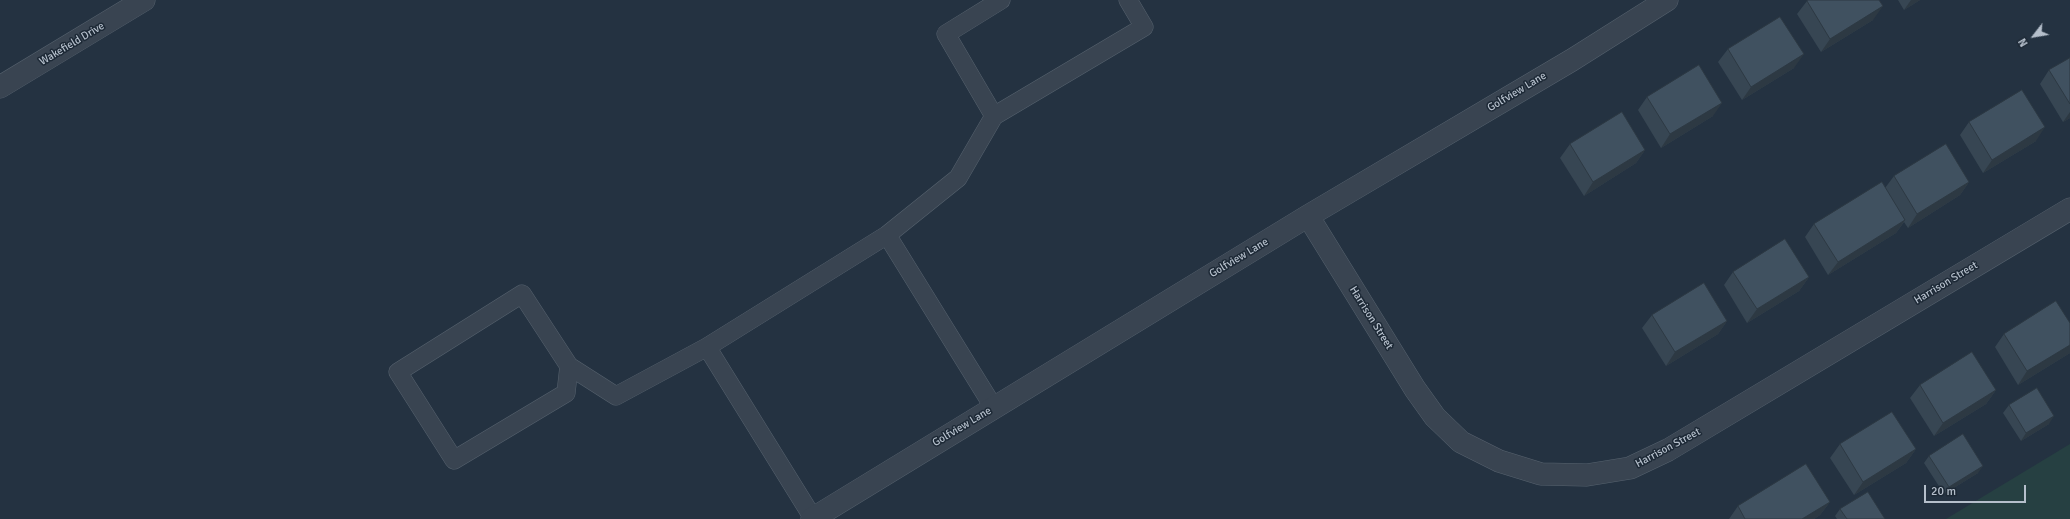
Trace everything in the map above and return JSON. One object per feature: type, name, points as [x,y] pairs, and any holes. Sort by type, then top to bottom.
[{"type":"street","name":"Wakefield Drive","points":[[0,87],[113,8],[144,0]]},
{"type":"street","name":"Golfview Lane","points":[[813,519],[1308,216],[1572,60],[1667,0]]},
{"type":"street","name":"Harrison Street","points":[[1308,216],[1415,389],[1436,417],[1461,442],[1499,462],[1541,474],[1587,475],[1630,468],[1668,450],[2070,209]]},
{"type":"lane","points":[[994,116],[946,34],[1001,0]]},
{"type":"lane","points":[[569,366],[566,393],[454,460],[398,372],[522,294],[569,366],[616,396],[707,347],[887,235],[958,178],[994,116],[1144,27],[1128,0]]},
{"type":"lane","points":[[887,235],[994,408]]},
{"type":"lane","points":[[707,347],[813,519]]},
{"type":"green space","points":[[2070,444],[2070,519],[1946,519]]},
{"type":"building","points":[[1879,0],[1883,6],[1830,39],[1807,1]]},
{"type":"building","points":[[1780,17],[1804,54],[1751,87],[1728,49]]},
{"type":"building","points":[[2070,58],[2070,104],[2049,70]]},
{"type":"building","points":[[1699,65],[1722,103],[1670,134],[1647,97]]},
{"type":"building","points":[[2022,90],[2045,127],[1992,160],[1969,122]]},
{"type":"building","points":[[1622,112],[1645,150],[1593,182],[1570,144]]},
{"type":"building","points":[[1946,144],[1969,182],[1917,214],[1894,176]]},
{"type":"building","points":[[1882,182],[1905,220],[1838,262],[1814,224]]},
{"type":"building","points":[[1785,239],[1809,277],[1757,309],[1733,272]]},
{"type":"building","points":[[1704,283],[1727,321],[1675,352],[1652,315]]},
{"type":"building","points":[[2056,301],[2070,323],[2070,345],[2027,371],[2004,334]]},
{"type":"building","points":[[1972,352],[1996,390],[1943,423],[1920,385]]},
{"type":"building","points":[[2037,388],[2054,416],[2026,433],[2009,405]]},
{"type":"building","points":[[1892,412],[1916,449],[1863,482],[1840,444]]},
{"type":"building","points":[[1963,434],[1983,466],[1949,487],[1929,456]]},
{"type":"building","points":[[1806,464],[1830,502],[1802,519],[1745,519],[1738,506]]},
{"type":"building","points":[[1868,492],[1885,519],[1847,519],[1840,509]]}]
